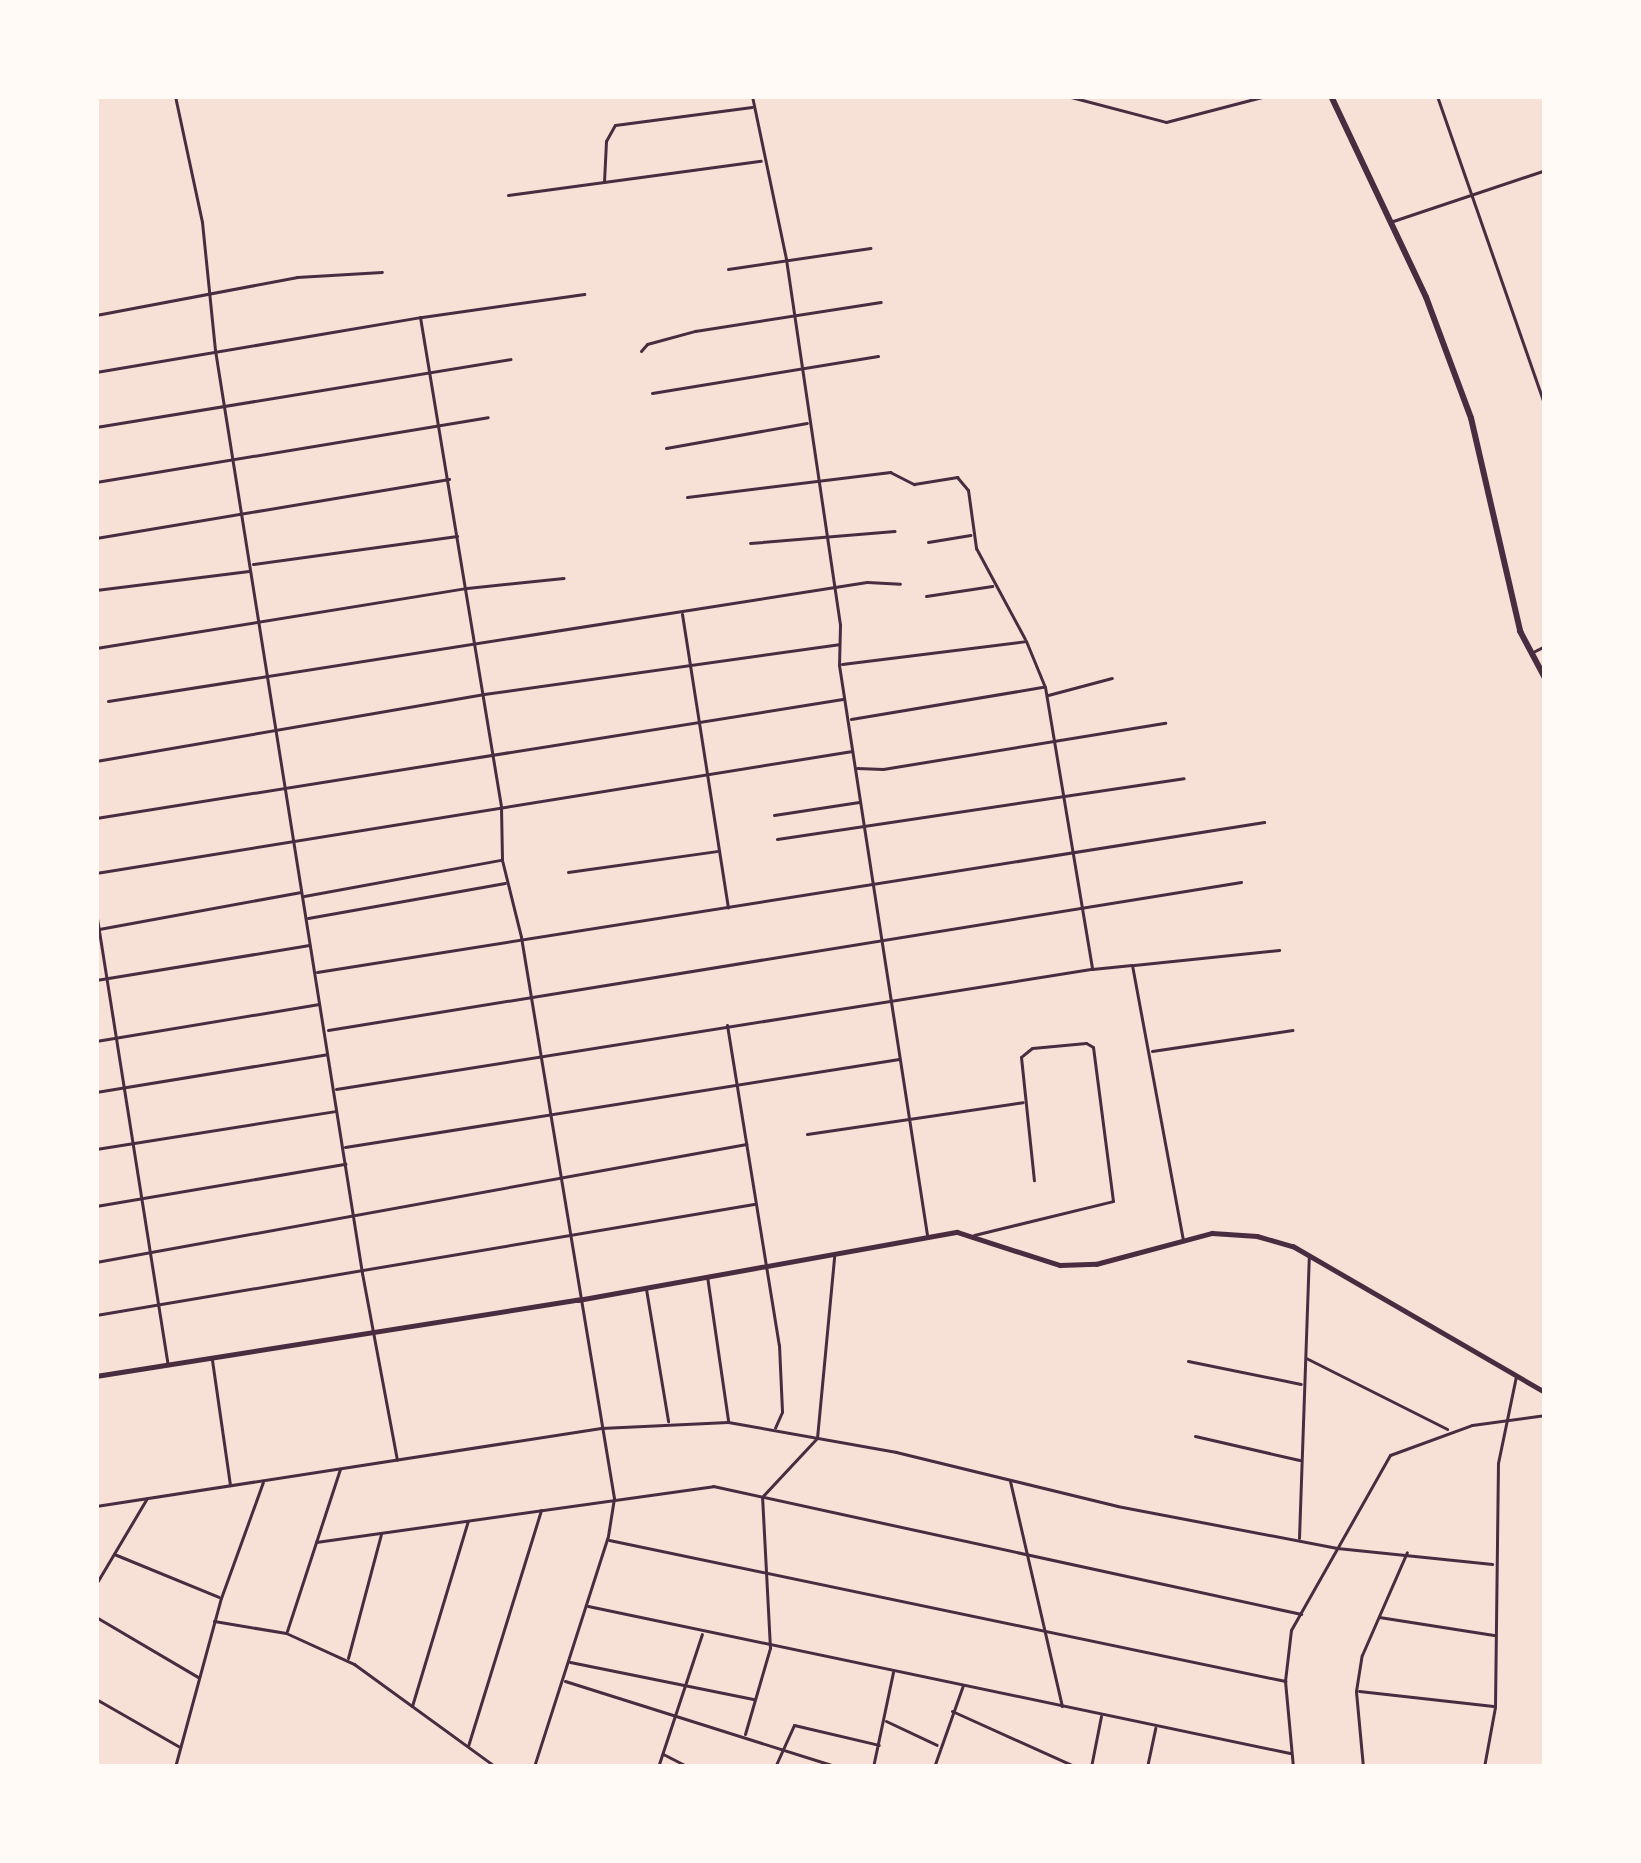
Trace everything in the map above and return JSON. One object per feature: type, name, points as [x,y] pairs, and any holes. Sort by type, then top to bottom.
[{"type":"highway","points":[[1331,96],[1391,221],[1472,418],[1520,631],[1545,678]]},
{"type":"main road","points":[[96,1376],[578,1300],[928,1237],[972,1235],[1060,1265],[1096,1264],[1212,1234],[1257,1236],[1309,1255],[1545,1392]]},
{"type":"street","points":[[176,96],[202,222],[215,350],[332,1090],[398,1462]]},
{"type":"street","points":[[752,96],[786,259],[835,590],[839,665],[928,1237]]},
{"type":"street","points":[[1067,96],[1166,122],[1266,96]]},
{"type":"street","points":[[1437,96],[1545,406]]},
{"type":"street","points":[[604,182],[606,141],[615,124],[754,107]]},
{"type":"street","points":[[508,195],[763,160]]},
{"type":"street","points":[[1391,221],[1545,170]]},
{"type":"street","points":[[728,269],[870,248]]},
{"type":"street","points":[[96,315],[297,277],[382,272]]},
{"type":"street","points":[[96,372],[584,294]]},
{"type":"street","points":[[641,351],[646,344],[695,332],[881,302]]},
{"type":"street","points":[[420,317],[442,426],[501,806],[502,860],[521,937],[614,1498],[607,1540],[536,1766]]},
{"type":"street","points":[[652,393],[878,356]]},
{"type":"street","points":[[96,427],[510,359]]},
{"type":"street","points":[[96,482],[488,418]]},
{"type":"street","points":[[666,448],[809,423]]},
{"type":"street","points":[[688,497],[890,472],[914,484],[957,478],[968,490],[972,534],[1045,687],[1092,969]]},
{"type":"street","points":[[96,538],[450,479]]},
{"type":"street","points":[[750,543],[895,531]]},
{"type":"street","points":[[928,542],[972,534]]},
{"type":"street","points":[[96,590],[459,536]]},
{"type":"street","points":[[96,648],[467,588],[563,578]]},
{"type":"street","points":[[108,701],[867,582],[900,584]]},
{"type":"street","points":[[926,596],[993,585]]},
{"type":"street","points":[[682,612],[728,907]]},
{"type":"street","points":[[839,665],[1026,641]]},
{"type":"street","points":[[96,760],[484,694],[840,644]]},
{"type":"street","points":[[1532,652],[1545,646]]},
{"type":"street","points":[[1046,696],[1112,678]]},
{"type":"street","points":[[848,719],[1045,687]]},
{"type":"street","points":[[96,818],[844,699]]},
{"type":"street","points":[[855,767],[883,769],[1166,723]]},
{"type":"street","points":[[96,873],[293,837],[853,751]]},
{"type":"street","points":[[778,838],[1183,778]]},
{"type":"street","points":[[774,814],[861,802]]},
{"type":"street","points":[[315,972],[1264,822]]},
{"type":"street","points":[[568,872],[718,850]]},
{"type":"street","points":[[99,929],[502,860]]},
{"type":"street","points":[[326,1031],[1241,882]]},
{"type":"street","points":[[307,918],[507,883]]},
{"type":"street","points":[[96,912],[168,1365]]},
{"type":"street","points":[[96,980],[311,945]]},
{"type":"street","points":[[332,1090],[1092,969],[1279,950]]},
{"type":"street","points":[[1132,965],[1183,1243]]},
{"type":"street","points":[[96,1041],[320,1003]]},
{"type":"street","points":[[728,1025],[780,1366],[782,1412],[774,1430]]},
{"type":"street","points":[[1150,1051],[1292,1030]]},
{"type":"street","points":[[972,1235],[1104,1207],[1113,1201],[1093,1047],[1086,1043],[1027,1051],[1022,1058],[1034,1180]]},
{"type":"street","points":[[96,1092],[328,1054]]},
{"type":"street","points":[[344,1148],[902,1059]]},
{"type":"street","points":[[807,1134],[1024,1102]]},
{"type":"street","points":[[96,1149],[337,1111]]},
{"type":"street","points":[[96,1262],[746,1144]]},
{"type":"street","points":[[96,1206],[347,1164]]},
{"type":"street","points":[[96,1315],[362,1274],[754,1204]]},
{"type":"street","points":[[745,1733],[770,1648],[762,1497],[817,1438],[834,1255]]},
{"type":"street","points":[[1299,1540],[1309,1255]]},
{"type":"street","points":[[706,1276],[728,1422]]},
{"type":"street","points":[[646,1287],[669,1423]]},
{"type":"street","points":[[212,1358],[230,1485]]},
{"type":"street","points":[[1304,1358],[1451,1431]]},
{"type":"street","points":[[1188,1361],[1302,1384]]},
{"type":"street","points":[[1484,1767],[1495,1707],[1492,1564],[1498,1463],[1516,1375]]},
{"type":"street","points":[[1293,1767],[1285,1681],[1291,1630],[1390,1455],[1451,1431],[1545,1414]]},
{"type":"street","points":[[96,1507],[601,1428],[728,1422],[1337,1548],[1492,1564]]},
{"type":"street","points":[[1195,1436],[1300,1461]]},
{"type":"street","points":[[286,1633],[340,1469]]},
{"type":"street","points":[[175,1767],[221,1598],[263,1480]]},
{"type":"street","points":[[1009,1480],[1062,1706]]},
{"type":"street","points":[[316,1542],[713,1486],[1301,1614]]},
{"type":"street","points":[[96,1584],[146,1498]]},
{"type":"street","points":[[468,1746],[542,1508]]},
{"type":"street","points":[[412,1706],[468,1520]]},
{"type":"street","points":[[348,1661],[382,1532]]},
{"type":"street","points":[[607,1540],[1285,1681]]},
{"type":"street","points":[[1388,1767],[1364,1766],[1356,1691],[1375,1616],[1406,1552]]},
{"type":"street","points":[[114,1554],[221,1598]]},
{"type":"street","points":[[586,1605],[770,1648],[1290,1753]]},
{"type":"street","points":[[1375,1616],[1496,1635]]},
{"type":"street","points":[[96,1617],[200,1678]]},
{"type":"street","points":[[214,1621],[286,1633],[348,1661],[496,1767]]},
{"type":"street","points":[[658,1767],[679,1716],[702,1632]]},
{"type":"street","points":[[568,1661],[687,1689],[755,1699]]},
{"type":"street","points":[[873,1767],[894,1670]]},
{"type":"street","points":[[562,1680],[745,1733],[834,1766]]},
{"type":"street","points":[[934,1767],[962,1685]]},
{"type":"street","points":[[1356,1691],[1495,1707]]},
{"type":"street","points":[[96,1699],[180,1747]]},
{"type":"street","points":[[952,1711],[1076,1767]]},
{"type":"street","points":[[1091,1767],[1101,1714]]},
{"type":"street","points":[[885,1720],[939,1746]]},
{"type":"street","points":[[775,1767],[797,1725],[879,1745]]},
{"type":"street","points":[[1148,1767],[1156,1725]]},
{"type":"street","points":[[663,1754],[688,1767]]}]
